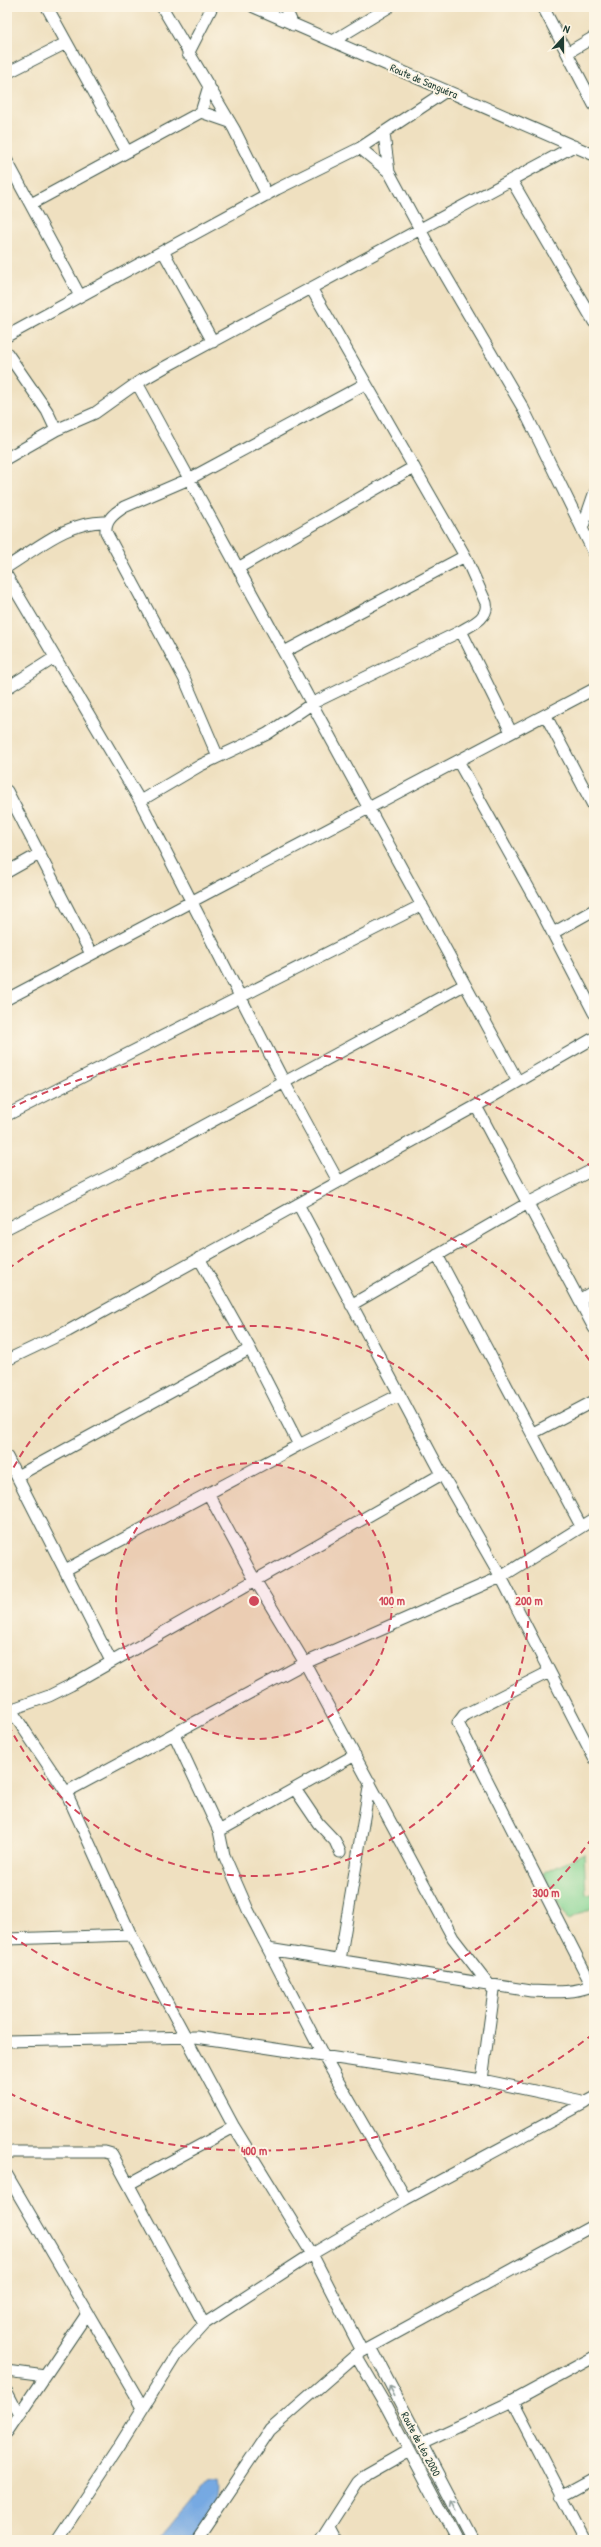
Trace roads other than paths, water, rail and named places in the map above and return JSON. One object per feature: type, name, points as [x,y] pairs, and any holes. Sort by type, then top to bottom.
[{"type":"street","points":[[47,7],[126,152]]},
{"type":"street","points":[[162,7],[188,54],[230,122],[267,195]]},
{"type":"street","points":[[188,54],[212,7]]},
{"type":"street","name":"Route de Sanguéra","points":[[254,7],[594,155]]},
{"type":"street","points":[[285,7],[293,25]]},
{"type":"street","points":[[333,41],[389,7]]},
{"type":"street","points":[[543,7],[594,105]]},
{"type":"street","points":[[567,53],[594,37]]},
{"type":"street","points":[[7,73],[66,43]]},
{"type":"street","points":[[31,204],[201,112],[209,86]]},
{"type":"street","points":[[7,336],[267,195],[360,148],[384,134],[446,91]]},
{"type":"street","points":[[201,112],[230,122]]},
{"type":"street","points":[[384,134],[389,172],[421,231],[508,380],[594,553]]},
{"type":"street","points":[[7,458],[56,430],[95,414],[137,383],[311,288],[421,231],[574,146]]},
{"type":"street","points":[[360,148],[389,172]]},
{"type":"street","points":[[7,161],[80,296]]},
{"type":"street","points":[[512,181],[594,322]]},
{"type":"street","points":[[163,251],[213,342]]},
{"type":"street","points":[[140,801],[218,757],[267,734],[313,703],[461,631],[479,620],[487,608],[465,556],[311,288]]},
{"type":"street","points":[[7,353],[47,411],[56,430]]},
{"type":"street","points":[[137,383],[313,703],[464,985],[517,1080]]},
{"type":"street","points":[[218,757],[185,680],[106,532],[108,522],[124,507],[189,479],[365,384]]},
{"type":"street","points":[[238,568],[414,467]]},
{"type":"street","points":[[582,529],[594,494]]},
{"type":"street","points":[[108,522],[91,521],[71,527],[7,575],[54,658],[140,801],[190,902],[241,996],[284,1082],[338,1181]]},
{"type":"street","points":[[284,652],[465,556]]},
{"type":"street","points":[[461,631],[511,732]]},
{"type":"street","points":[[7,688],[54,658]]},
{"type":"street","points":[[7,999],[368,806],[458,761],[511,732],[546,716],[594,689]]},
{"type":"street","points":[[546,716],[594,807]]},
{"type":"street","points":[[458,761],[553,933],[594,1013]]},
{"type":"street","points":[[7,790],[91,954]]},
{"type":"street","points":[[7,872],[39,854]]},
{"type":"street","points":[[7,1115],[422,905]]},
{"type":"street","points":[[553,933],[594,910]]},
{"type":"street","points":[[7,1228],[135,1163],[464,985]]},
{"type":"street","points":[[7,1360],[68,1331],[476,1106],[517,1080],[594,1038]]},
{"type":"street","points":[[476,1106],[594,1328]]},
{"type":"street","points":[[352,1305],[528,1203],[594,1169]]},
{"type":"street","points":[[298,1204],[442,1474],[501,1577],[548,1672],[594,1758]]},
{"type":"street","points":[[437,1255],[533,1433],[581,1526]]},
{"type":"street","points":[[199,1258],[250,1349],[299,1445]]},
{"type":"street","points":[[579,1300],[594,1291]]},
{"type":"street","points":[[17,1476],[250,1349]]},
{"type":"street","points":[[65,1570],[299,1445],[399,1394]]},
{"type":"street","points":[[533,1433],[594,1400]]},
{"type":"street","points":[[7,1457],[111,1661]]},
{"type":"street","points":[[442,1474],[257,1581],[49,1696],[8,1708],[66,1792],[131,1935],[234,2127],[312,2254],[363,2351],[409,2450],[457,2540]]},
{"type":"street","points":[[208,1493],[257,1581],[306,1663],[453,1938],[492,1985],[495,1995],[482,2080]]},
{"type":"street","points":[[66,1792],[306,1663],[501,1577],[594,1519]]},
{"type":"street","points":[[268,1948],[531,1991],[564,1992],[593,1985],[458,1723],[464,1715],[548,1672]]},
{"type":"street","points":[[174,1734],[219,1831],[224,1855],[268,1948],[323,2056],[406,2199]]},
{"type":"street","points":[[219,1831],[355,1756]]},
{"type":"street","points":[[340,1960],[370,1782]]},
{"type":"street","points":[[295,1789],[318,1823],[335,1841],[340,1852]]},
{"type":"street","points":[[7,1939],[131,1935]]},
{"type":"street","points":[[7,2041],[186,2036],[482,2080],[591,2101]]},
{"type":"street","points":[[58,2540],[118,2448],[142,2406],[176,2355],[204,2324],[312,2254],[406,2199],[591,2101]]},
{"type":"street","points":[[129,2184],[234,2127]]},
{"type":"street","points":[[7,2152],[109,2152],[115,2158],[204,2324]]},
{"type":"street","points":[[7,2175],[142,2406]]},
{"type":"street","points":[[196,2540],[270,2430],[363,2351],[594,2225]]},
{"type":"street","points":[[7,2432],[87,2314]]},
{"type":"street","name":"Route de Léo 2000","points":[[363,2351],[421,2444],[472,2540]]},
{"type":"street","points":[[421,2444],[513,2401],[594,2357]]},
{"type":"street","points":[[7,2371],[45,2376]]},
{"type":"street","points":[[7,2392],[19,2414]]},
{"type":"street","points":[[513,2401],[585,2540]]},
{"type":"street","points":[[321,2540],[358,2482],[409,2450]]},
{"type":"street","points":[[561,2496],[594,2478]]},
{"type":"street","points":[[330,2527],[337,2540]]},
{"type":"water","points":[[218,2479],[219,2487],[215,2511],[201,2540],[160,2540],[209,2481]]}]
